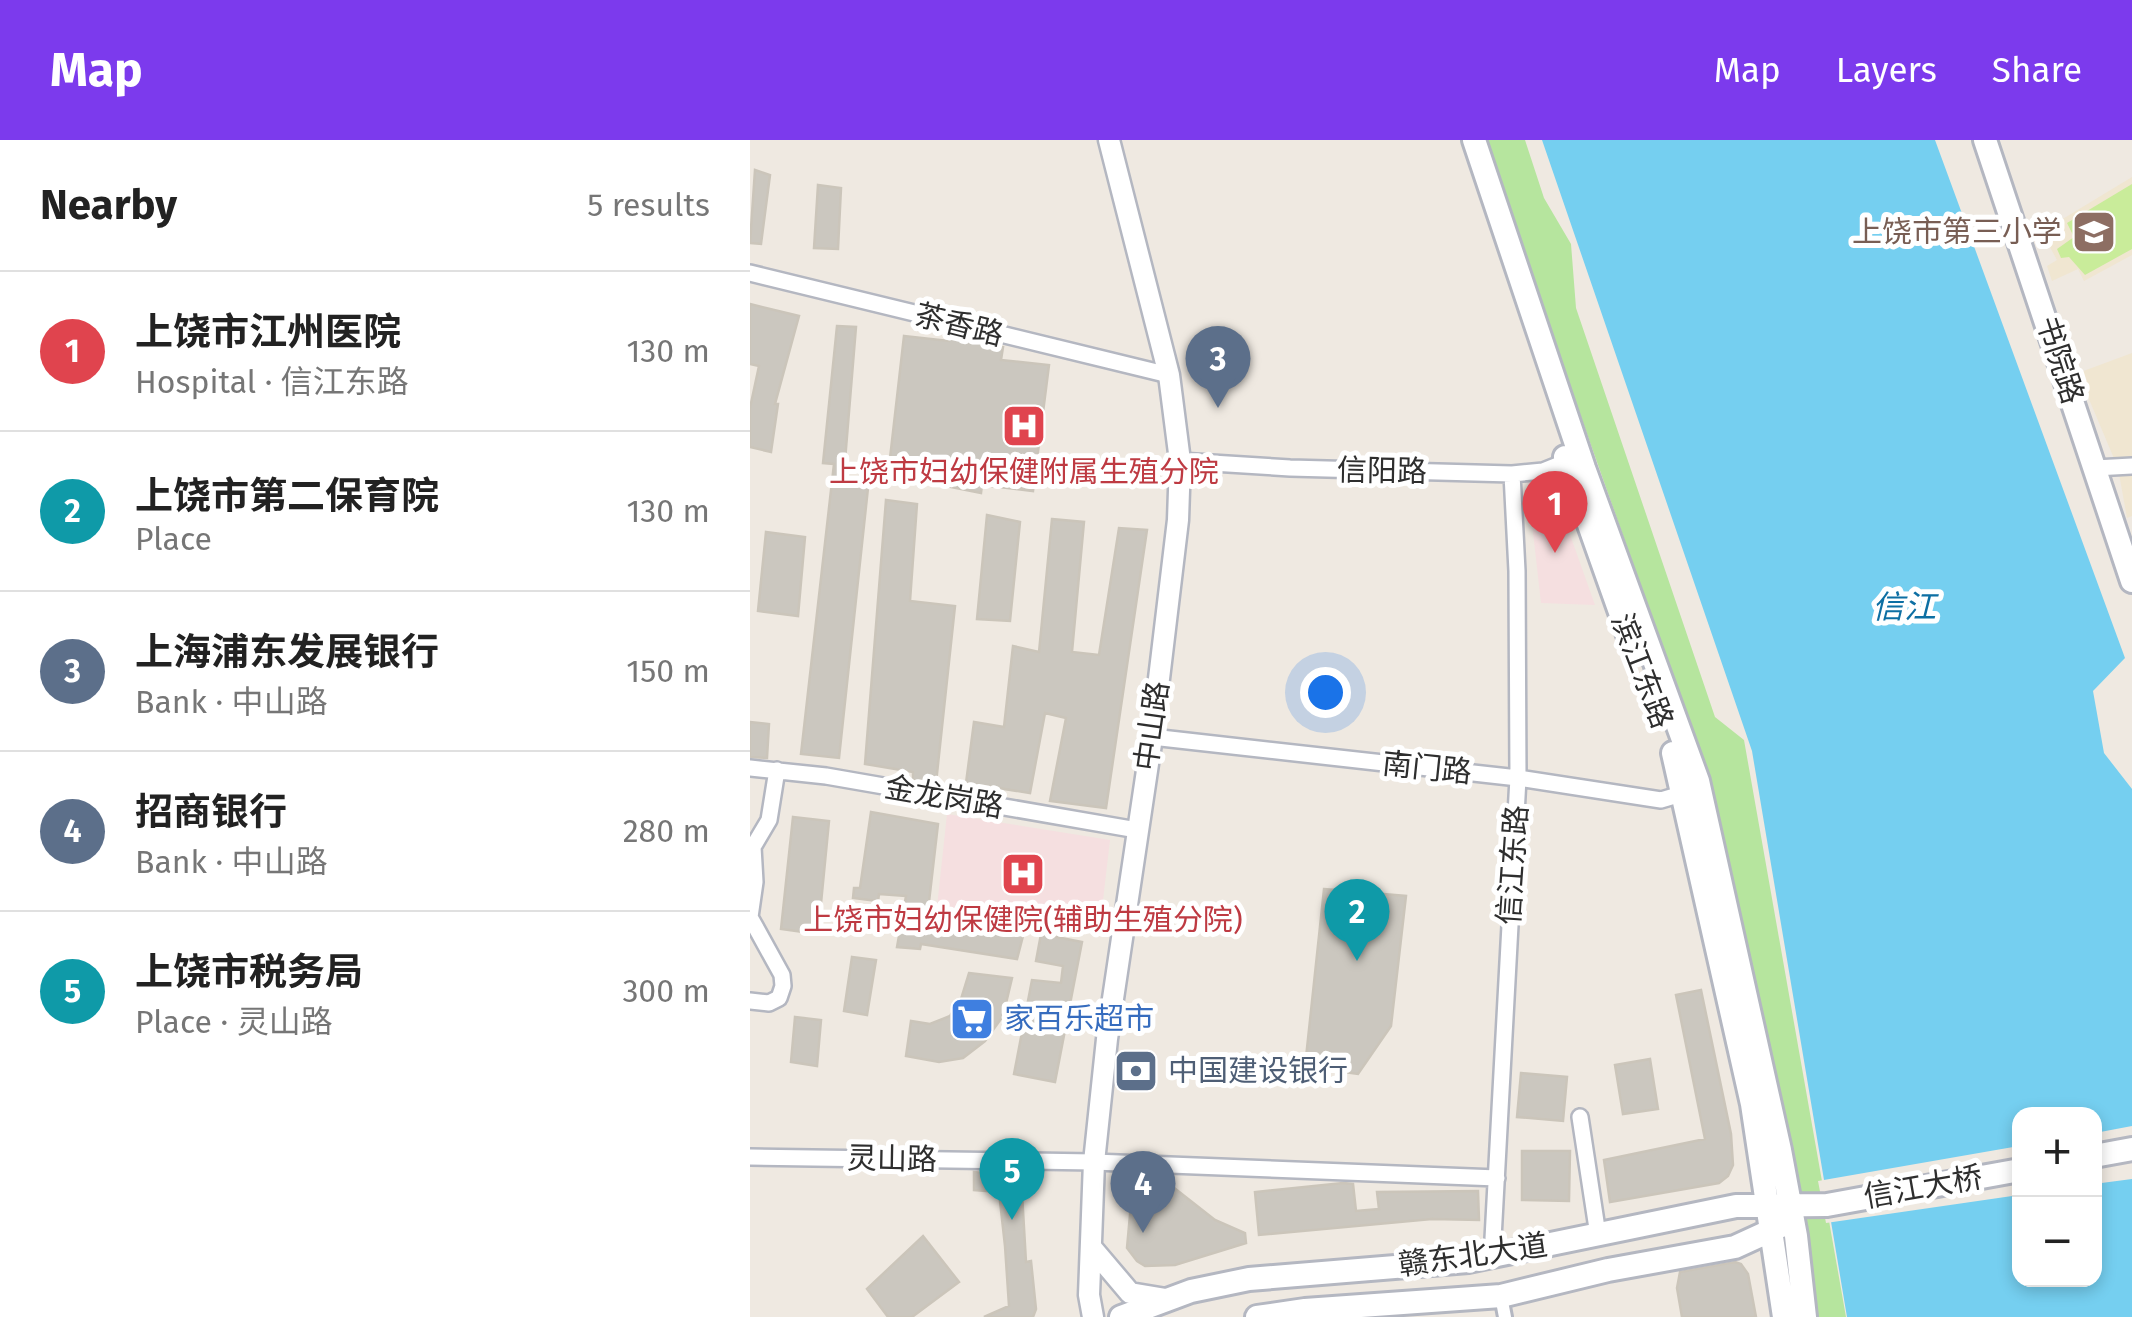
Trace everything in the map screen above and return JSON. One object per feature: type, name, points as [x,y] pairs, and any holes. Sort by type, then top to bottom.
[{"type":"main road","name":"滨江东路","points":[[1462,140],[1574,458]]},
{"type":"main road","name":"滨江东路","points":[[1474,140],[1617,607],[1678,766],[1692,789],[1754,1022],[1780,1215]]},
{"type":"main road","name":"书院路","points":[[1984,140],[2132,582]]},
{"type":"main road","points":[[2102,1155],[2132,1149]]},
{"type":"main road","name":"信江大桥","points":[[1828,1205],[2012,1171]]},
{"type":"main road","name":"赣东北大道","points":[[1121,1317],[1191,1291],[1249,1280],[1492,1257],[1736,1206],[1780,1215],[1828,1205]]},
{"type":"main road","points":[[1257,1317],[1304,1310],[1503,1306],[1608,1270],[1735,1247],[1780,1215]]},
{"type":"main road","points":[[1780,1215],[1784,1317]]},
{"type":"main road","points":[[1780,1215],[1805,1317]]},
{"type":"main road","points":[[1186,1317],[1183,1301],[1191,1291]]},
{"type":"street","name":"中山路","points":[[1093,1317],[1090,1295],[1094,1162],[1107,1039],[1152,737],[1178,520],[1180,461],[1169,376],[1109,140]]},
{"type":"street","name":"茶香路","points":[[750,273],[1169,376]]},
{"type":"street","name":"信阳路","points":[[1180,461],[1512,474],[1543,472],[1574,458]]},
{"type":"street","points":[[2095,468],[2132,466]]},
{"type":"street","name":"信江东路","points":[[1492,1257],[1518,778],[1512,474]]},
{"type":"street","name":"南门路","points":[[1152,737],[1518,778],[1661,800],[1692,789]]},
{"type":"street","name":"金龙岗路","points":[[750,768],[1137,830]]},
{"type":"street","points":[[750,1001],[769,1003],[778,998],[783,986],[782,975],[750,917],[756,882],[753,847],[769,820],[777,770]]},
{"type":"street","points":[[1580,1117],[1598,1235]]},
{"type":"street","name":"灵山路","points":[[750,1157],[1094,1162],[1496,1178]]},
{"type":"street","points":[[1091,1247],[1130,1293],[1166,1299]]},
{"type":"shaded area","name":"上饶市第三小学","points":[[2132,177],[2132,255],[2084,281],[2078,269],[2052,281],[2047,266],[2057,260],[2045,238],[2064,226],[2061,220]]},
{"type":"shaded area","points":[[2132,353],[2132,516],[2127,518],[2118,468],[2078,373]]},
{"type":"shaded area","points":[[1527,479],[1557,498],[1595,605],[1541,603]]},
{"type":"shaded area","name":"上饶市妇幼保健院(辅助生殖分院)","points":[[947,814],[1110,840],[1100,926],[937,907]]},
{"type":"green space","points":[[1483,140],[1525,140],[1544,198],[1571,244],[1576,308],[1715,717],[1744,740],[1846,1317],[1817,1317],[1791,1160],[1706,770]]},
{"type":"green space","name":"上饶市第三小学","points":[[2132,184],[2132,249],[2085,275],[2069,257],[2061,258],[2057,249],[2074,237],[2067,223]]},
{"type":"water","name":"信江","points":[[1542,140],[1935,140],[2125,658],[2093,691],[2104,753],[2132,789],[2132,1317],[1847,1317],[1752,751]]},
{"type":"pier","points":[[2132,1126],[2132,1179],[2102,1183],[2102,1132]]},
{"type":"pier","points":[[2012,1147],[2012,1196],[1826,1223],[1818,1181]]},
{"type":"building","points":[[755,170],[770,175],[761,244],[750,243]]},
{"type":"building","points":[[818,185],[841,188],[838,249],[814,248]]},
{"type":"building","points":[[750,304],[799,316],[775,404],[771,452],[750,447],[750,408],[759,366],[750,364]]},
{"type":"building","points":[[837,326],[856,327],[843,485],[868,488],[839,758],[801,754],[834,464],[823,463]]},
{"type":"building","points":[[904,336],[949,341],[950,338],[1003,347],[1001,360],[1049,365],[1033,491],[982,485],[981,493],[931,483],[932,475],[889,467]]},
{"type":"building","points":[[886,500],[917,504],[910,601],[955,606],[936,783],[913,780],[913,772],[865,764]]},
{"type":"building","points":[[987,515],[1020,522],[1010,621],[977,619]]},
{"type":"building","points":[[1052,519],[1084,522],[1072,652],[1099,655],[1119,528],[1147,530],[1106,808],[1050,801],[1066,718],[1045,713],[1030,793],[966,783],[974,722],[1004,727],[1013,646],[1039,652]]},
{"type":"building","points":[[766,532],[805,537],[798,616],[758,611]]},
{"type":"building","points":[[750,722],[769,724],[767,758],[750,757]]},
{"type":"building","points":[[871,812],[938,824],[927,919],[1024,932],[1017,959],[921,944],[920,949],[897,947],[906,896],[879,894],[878,901],[853,898],[854,888],[860,888]]},
{"type":"building","points":[[793,817],[829,821],[818,934],[781,929]]},
{"type":"building","points":[[1324,889],[1406,896],[1391,1026],[1358,1074],[1305,1067]]},
{"type":"building","points":[[1041,934],[1082,942],[1055,1082],[1014,1074],[1032,980],[1061,983],[1063,966],[1036,961]]},
{"type":"building","points":[[852,957],[876,960],[867,1015],[844,1011]]},
{"type":"building","name":"家百乐超市","points":[[969,973],[1012,978],[1003,1016],[985,1041],[963,1058],[939,1062],[906,1056],[911,1021],[930,1024],[950,1016],[961,999]]},
{"type":"building","points":[[1701,990],[1731,1134],[1733,1165],[1719,1183],[1610,1202],[1604,1160],[1705,1139],[1676,995]]},
{"type":"building","points":[[795,1017],[821,1020],[817,1066],[791,1062]]},
{"type":"building","points":[[1650,1059],[1658,1109],[1623,1114],[1615,1065]]},
{"type":"building","points":[[1521,1073],[1567,1077],[1563,1121],[1517,1117]]},
{"type":"building","points":[[1522,1151],[1570,1151],[1569,1201],[1522,1200]]},
{"type":"building","points":[[974,1172],[1010,1176],[1019,1183],[1026,1262],[1031,1261],[1036,1309],[1033,1317],[984,1317],[1009,1306],[1005,1246],[999,1192],[974,1190]]},
{"type":"building","points":[[1164,1180],[1215,1220],[1245,1233],[1246,1243],[1175,1265],[1145,1266],[1137,1261],[1127,1248],[1133,1182]]},
{"type":"building","points":[[1353,1184],[1356,1211],[1379,1209],[1377,1192],[1478,1191],[1479,1220],[1432,1219],[1259,1235],[1255,1192]]},
{"type":"building","points":[[923,1236],[959,1282],[912,1317],[888,1317],[867,1289]]},
{"type":"building","points":[[1735,1262],[1748,1274],[1756,1317],[1682,1317],[1677,1288],[1680,1272]]},
{"type":"place","name":"上饶市第三小学","points":[[2094,232]]},
{"type":"place","name":"上海浦东发展银行","points":[[1218,408]]},
{"type":"place","name":"上饶市妇幼保健附属生殖分院","points":[[1024,426]]},
{"type":"place","name":"上饶市江州医院","points":[[1555,553]]},
{"type":"place","name":"上饶市妇幼保健院(辅助生殖分院)","points":[[1023,874]]},
{"type":"place","name":"上饶市第二保育院","points":[[1357,961]]},
{"type":"place","name":"家百乐超市","points":[[972,1019]]},
{"type":"place","name":"中国建设银行","points":[[1136,1071]]},
{"type":"place","name":"上饶市税务局","points":[[1012,1220]]},
{"type":"place","name":"招商银行","points":[[1143,1233]]}]
